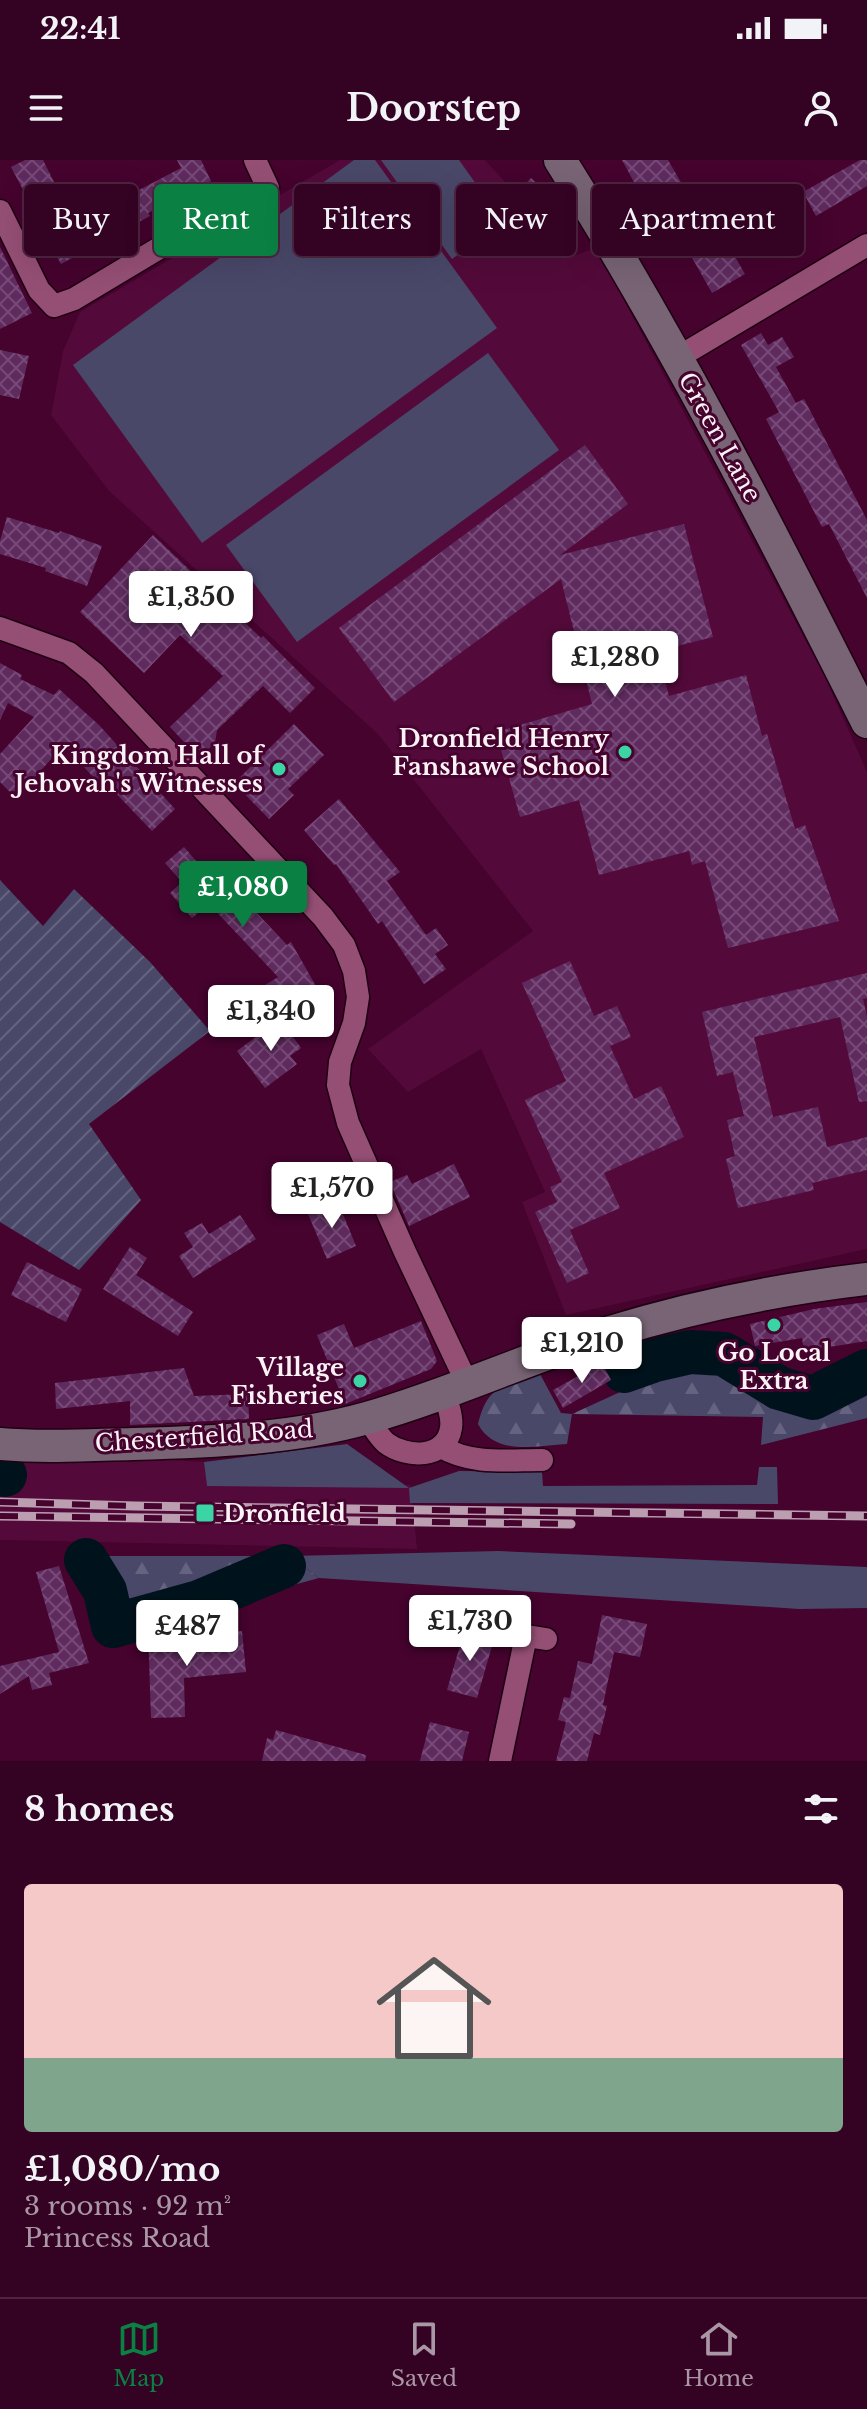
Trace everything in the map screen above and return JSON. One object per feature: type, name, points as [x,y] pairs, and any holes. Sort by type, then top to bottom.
[{"type":"main road","name":"Green Lane","points":[[560,160],[609,238],[677,358],[769,527],[867,722]]},
{"type":"main road","name":"Chesterfield Road","points":[[0,1444],[81,1446],[188,1443],[312,1430],[367,1418],[606,1333],[672,1314],[867,1279]]},
{"type":"street","points":[[0,211],[39,290],[54,306],[74,299],[186,232],[268,188],[255,160]]},
{"type":"street","points":[[677,358],[867,245]]},
{"type":"street","points":[[0,628],[69,653],[94,673],[323,917],[344,945],[354,971],[358,997],[354,1023],[340,1062],[338,1085],[348,1123],[405,1252],[455,1387],[450,1413],[451,1429],[441,1447],[428,1453],[398,1451],[382,1440],[367,1418]]},
{"type":"street","points":[[441,1447],[456,1456],[474,1460],[542,1460]]},
{"type":"street","points":[[500,1761],[526,1636]]},
{"type":"shaded area","name":"Dronfield Henry Fanshawe School","points":[[340,160],[485,160],[507,184],[456,184],[456,256],[576,256],[592,249],[592,256],[600,256],[825,677],[867,772],[867,1249],[566,1315],[522,1202],[545,1192],[481,1049],[408,1092],[368,1049],[533,931],[377,733],[109,491],[51,415],[63,351],[80,312],[176,256],[278,256],[278,196],[294,187],[294,256],[440,256],[440,184],[299,184]]},
{"type":"shaded area","points":[[0,1450],[204,1462],[207,1486],[411,1485],[417,1549],[0,1540]]},
{"type":"green space","points":[[354,160],[375,160],[392,184],[321,184]]},
{"type":"green space","points":[[381,160],[459,160],[476,184],[456,184],[456,256],[452,259],[440,242],[440,184],[398,184]]},
{"type":"green space","points":[[294,204],[294,256],[440,256],[440,250],[497,328],[202,543],[73,365],[222,256],[278,256],[278,215]]},
{"type":"green space","points":[[488,353],[559,450],[297,642],[226,545]]},
{"type":"green space","points":[[0,880],[43,926],[74,889],[150,962],[210,1031],[89,1124],[141,1200],[79,1270],[0,1222]]},
{"type":"green space","points":[[690,1352],[724,1354],[779,1388],[813,1398],[867,1371],[867,1418],[761,1445],[763,1417],[572,1414],[629,1388],[624,1371]]},
{"type":"green space","points":[[540,1374],[561,1413],[572,1414],[567,1444],[505,1445],[485,1434],[478,1424],[487,1401],[499,1388]]},
{"type":"green space","points":[[347,1444],[409,1488],[207,1486],[204,1462]]},
{"type":"green space","points":[[759,1467],[777,1467],[778,1504],[410,1503],[409,1488],[459,1471],[542,1472],[543,1486],[757,1485]]},
{"type":"green space","points":[[498,1551],[867,1567],[867,1608],[799,1609],[319,1578],[291,1556]]},
{"type":"green space","points":[[74,1556],[291,1556],[319,1578],[104,1637]]},
{"type":"building","points":[[25,160],[43,160],[55,184],[24,184],[24,192],[11,167]]},
{"type":"building","points":[[177,160],[201,160],[211,181],[205,184],[154,184],[154,210],[138,222],[138,190],[181,168]]},
{"type":"building","points":[[622,160],[668,160],[682,184],[635,184]]},
{"type":"building","points":[[860,160],[867,160],[867,186],[816,216],[804,191]]},
{"type":"building","points":[[0,247],[32,313],[0,329]]},
{"type":"building","points":[[57,256],[76,256],[61,264]]},
{"type":"building","points":[[691,256],[735,256],[745,274],[712,293]]},
{"type":"building","points":[[761,333],[768,345],[782,337],[794,357],[776,367],[796,403],[804,399],[867,520],[867,598],[829,524],[822,527],[766,419],[779,412],[741,345]]},
{"type":"building","points":[[0,350],[29,356],[19,399],[0,395]]},
{"type":"building","points":[[585,445],[628,504],[560,555],[684,524],[713,637],[657,651],[669,696],[746,675],[762,736],[767,734],[795,829],[805,825],[839,921],[728,948],[705,861],[692,865],[689,851],[599,875],[579,800],[520,817],[496,732],[592,704],[561,579],[394,702],[339,628]]},
{"type":"building","points":[[7,517],[102,546],[87,586],[45,571],[46,568],[0,554],[0,541]]},
{"type":"building","points":[[153,535],[315,688],[290,713],[263,686],[217,730],[215,743],[199,758],[170,727],[223,676],[180,635],[144,673],[80,612]]},
{"type":"building","points":[[0,663],[22,675],[20,679],[54,695],[59,689],[99,725],[175,809],[152,831],[107,784],[103,788],[64,745],[24,789],[20,785],[12,794],[0,782],[0,754],[34,717],[8,703],[0,720]]},
{"type":"building","name":"Kingdom Hall of Jehovah's Witnesses","points":[[294,724],[324,755],[288,789],[294,795],[269,819],[234,783]]},
{"type":"building","points":[[339,799],[400,872],[387,881],[426,935],[436,928],[448,945],[435,954],[446,969],[424,984],[382,921],[378,924],[336,864],[304,830]]},
{"type":"building","points":[[184,847],[229,899],[237,892],[287,945],[291,942],[317,988],[277,1012],[262,987],[278,977],[209,904],[192,918],[170,893],[182,882],[165,863]]},
{"type":"building","points":[[570,961],[594,1016],[617,1006],[631,1037],[610,1046],[634,1099],[661,1086],[684,1137],[604,1173],[620,1208],[570,1230],[589,1273],[567,1283],[535,1212],[557,1202],[550,1187],[562,1182],[525,1100],[566,1081],[522,983]]},
{"type":"building","points":[[867,973],[867,998],[863,999],[867,1017],[867,1101],[859,1102],[840,1017],[754,1037],[773,1117],[818,1107],[827,1147],[867,1137],[867,1170],[812,1183],[814,1190],[738,1208],[726,1159],[735,1156],[727,1120],[744,1116],[733,1072],[717,1076],[702,1012]]},
{"type":"building","points":[[280,1019],[301,1048],[290,1056],[297,1064],[265,1088],[237,1051]]},
{"type":"building","points":[[454,1164],[470,1197],[409,1226],[390,1182],[407,1175],[412,1184]]},
{"type":"building","points":[[338,1202],[356,1246],[327,1259],[308,1214]]},
{"type":"building","points":[[240,1215],[256,1239],[193,1278],[179,1256],[193,1247],[184,1233],[202,1223],[209,1234]]},
{"type":"building","points":[[130,1247],[147,1258],[136,1275],[193,1312],[178,1336],[103,1289]]},
{"type":"building","points":[[27,1262],[82,1289],[66,1322],[11,1295]]},
{"type":"building","points":[[867,1302],[867,1341],[804,1351],[802,1338],[755,1346],[750,1324],[814,1309]]},
{"type":"building","points":[[421,1321],[437,1361],[431,1369],[345,1404],[317,1335],[344,1324],[354,1348]]},
{"type":"building","points":[[602,1363],[611,1380],[563,1408],[553,1390]]},
{"type":"building","points":[[184,1368],[194,1396],[248,1394],[249,1419],[130,1425],[130,1401],[56,1409],[55,1383]]},
{"type":"building","points":[[59,1566],[89,1663],[49,1673],[52,1685],[32,1690],[29,1676],[0,1694],[0,1666],[59,1652],[36,1572]]},
{"type":"building","points":[[602,1615],[647,1624],[640,1657],[614,1652],[600,1735],[594,1733],[587,1761],[556,1761],[566,1722],[558,1720],[564,1697],[570,1698],[578,1661],[592,1664]]},
{"type":"building","points":[[466,1625],[486,1630],[482,1643],[492,1646],[477,1698],[447,1690]]},
{"type":"building","points":[[173,1628],[173,1649],[223,1645],[222,1633],[242,1631],[246,1672],[184,1678],[185,1717],[151,1718],[148,1629]]},
{"type":"building","points":[[430,1722],[469,1732],[462,1761],[420,1761]]},
{"type":"building","points":[[276,1730],[366,1755],[365,1761],[262,1761],[267,1738],[273,1740]]},
{"type":"waterway","points":[[624,1371],[690,1352],[724,1354],[779,1388],[813,1398],[867,1371]]},
{"type":"waterway","points":[[0,1474],[5,1475]]},
{"type":"waterway","points":[[86,1560],[105,1591],[113,1626],[199,1602],[284,1566]]},
{"type":"railway","points":[[0,1502],[867,1516]]},
{"type":"railway","points":[[0,1516],[571,1524]]},
{"type":"place","name":"Dronfield Henry Fanshawe School","points":[[625,752]]},
{"type":"place","name":"Kingdom Hall of Jehovah's Witnesses","points":[[279,769]]},
{"type":"place","name":"Go Local Extra","points":[[774,1325]]},
{"type":"place","name":"Village Fisheries","points":[[360,1381]]},
{"type":"place","name":"Dronfield","points":[[205,1513]]}]
